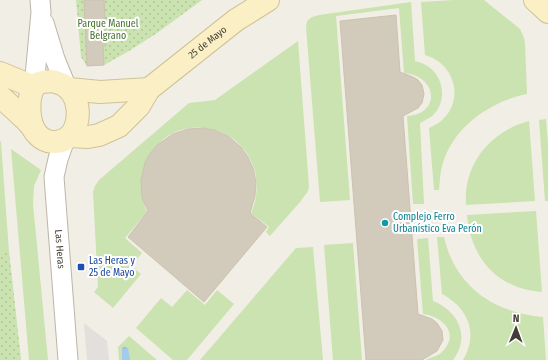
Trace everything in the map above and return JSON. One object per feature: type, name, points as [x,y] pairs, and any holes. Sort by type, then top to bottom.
[{"type":"street","name":"25 de Mayo","points":[[68,137],[88,137],[99,135],[119,126],[139,106],[149,89],[236,20],[268,0]]},
{"type":"street","points":[[535,0],[548,12]]},
{"type":"street","points":[[34,87],[41,6]]},
{"type":"street","points":[[0,96],[26,120],[37,135],[48,141],[54,142],[68,137],[77,125],[78,114],[75,98],[67,87],[55,59],[41,6]]},
{"type":"street","points":[[0,73],[34,87]]},
{"type":"street","points":[[34,130],[30,106],[31,93],[38,83],[58,82],[67,87],[118,92],[149,89]]},
{"type":"street","name":"Las Heras","points":[[68,137],[58,159],[54,177],[68,360]]},
{"type":"green space","name":"Parque Manuel Belgrano","points":[[76,0],[202,0],[157,33],[129,51],[104,65],[87,66],[81,57]]},
{"type":"green space","points":[[484,0],[520,29],[525,43],[527,94],[514,97],[488,109],[465,127],[448,150],[441,169],[439,190],[434,190],[429,128],[441,121],[449,112],[453,102],[454,90],[452,79],[446,69],[437,61],[425,55],[421,2]]},
{"type":"green space","points":[[411,2],[415,61],[426,65],[434,71],[438,76],[442,88],[439,107],[432,116],[420,123],[424,204],[413,204],[407,116],[418,114],[426,109],[430,102],[431,95],[429,87],[424,81],[415,76],[404,73],[399,8],[336,16],[350,200],[320,202],[306,27],[307,21],[312,17],[319,15]]},
{"type":"green space","points":[[298,41],[309,187],[308,191],[270,236],[266,232],[269,227],[251,213],[256,198],[256,177],[250,159],[239,144],[232,138],[211,129],[193,128],[178,131],[164,139],[153,150],[146,164],[142,179],[142,195],[147,212],[125,238],[142,253],[131,266],[141,274],[113,308],[94,292],[98,287],[93,192],[99,180],[189,103],[215,100]]},
{"type":"green space","points":[[546,119],[548,145],[548,201],[545,201],[539,120]]},
{"type":"green space","points":[[529,121],[535,201],[466,205],[466,190],[469,176],[482,151],[503,133],[515,126]]},
{"type":"green space","points":[[0,141],[9,252],[21,360],[0,360]]},
{"type":"green space","points":[[11,149],[41,170],[34,186],[33,204],[48,360],[29,360]]},
{"type":"green space","points":[[536,211],[542,292],[526,290],[512,285],[500,278],[489,268],[474,245],[467,215]]},
{"type":"green space","points":[[437,237],[444,237],[449,254],[457,270],[467,283],[479,294],[508,310],[543,317],[546,360],[463,360],[468,350],[470,331],[468,322],[458,306],[442,294]]},
{"type":"green space","points":[[428,238],[433,301],[442,305],[449,311],[459,325],[461,333],[461,342],[453,360],[426,360],[442,352],[450,339],[447,327],[443,323],[431,316],[423,314],[417,239]]},
{"type":"green space","points":[[353,243],[362,360],[333,360],[324,245]]},
{"type":"green space","points":[[313,247],[323,360],[200,360],[296,248]]},
{"type":"green space","points":[[0,252],[9,252],[21,360],[0,360]]},
{"type":"green space","points":[[187,290],[205,305],[217,290],[234,304],[187,360],[173,360],[136,328],[161,298],[172,307]]},
{"type":"green space","points":[[129,336],[157,360],[119,360],[118,347]]},
{"type":"shaded area","points":[[84,323],[107,341],[109,360],[87,360]]},
{"type":"water","points":[[122,348],[128,348],[130,360],[122,360]]},
{"type":"building","points":[[84,0],[104,0],[106,46],[103,46],[104,65],[87,66]]},
{"type":"building","points":[[396,15],[400,72],[418,80],[422,85],[424,94],[422,103],[418,108],[403,116],[418,314],[432,319],[437,323],[442,331],[443,340],[437,351],[422,360],[366,360],[340,21]]},
{"type":"building","points":[[203,128],[214,130],[228,136],[241,147],[248,157],[253,168],[256,182],[255,196],[250,213],[267,227],[204,302],[128,237],[148,211],[142,198],[141,180],[145,163],[149,155],[157,145],[173,134],[188,129]]},
{"type":"place","name":"Complejo Ferro Urbanístico Eva Perón","points":[[385,223]]},
{"type":"place","name":"Las Heras y 25 de Mayo","points":[[81,267]]}]
